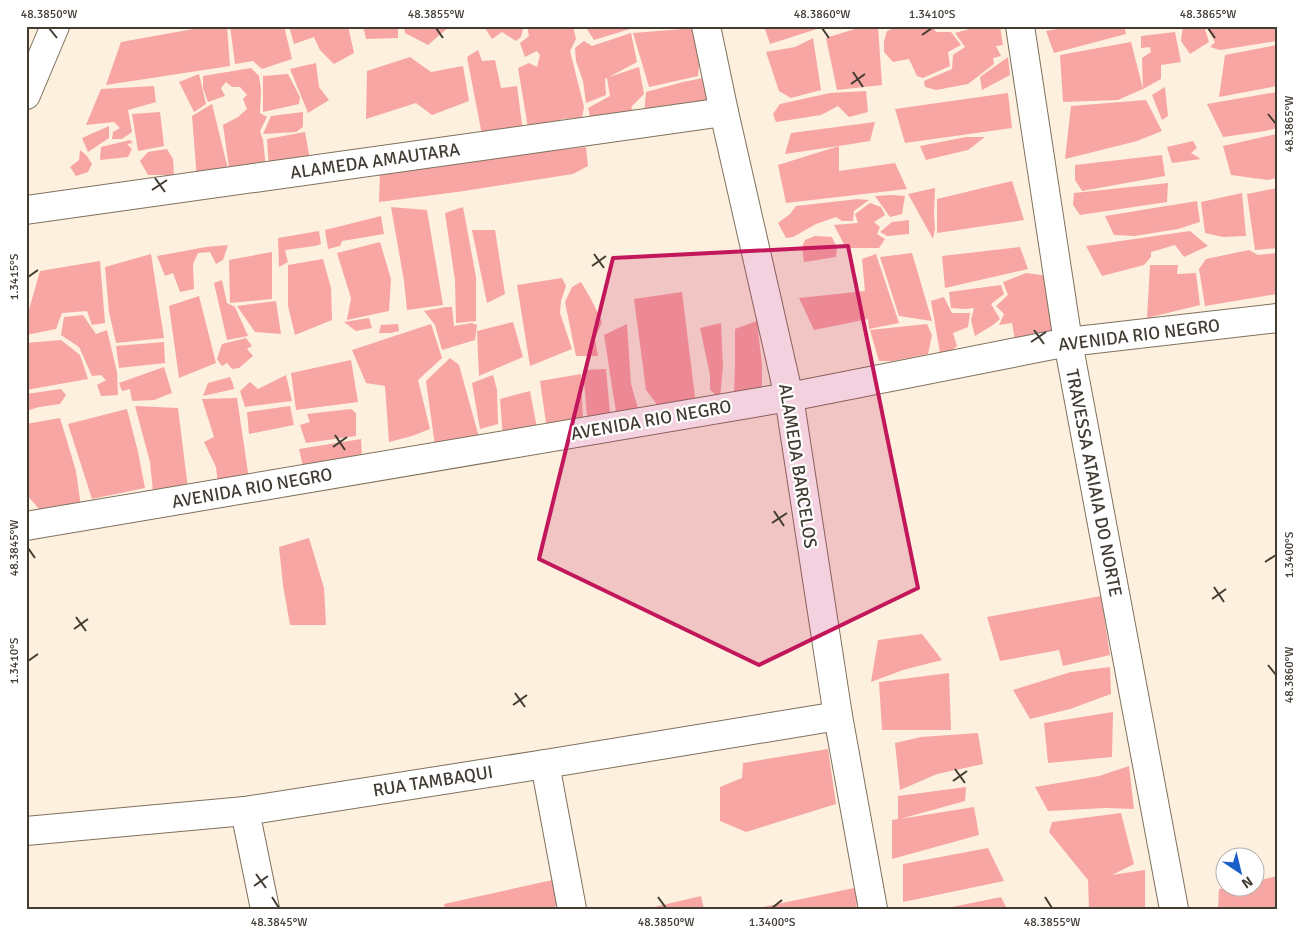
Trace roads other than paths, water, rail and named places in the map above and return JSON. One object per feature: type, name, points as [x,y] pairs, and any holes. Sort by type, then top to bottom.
[{"type":"street","points":[[26,95],[55,26]]},
{"type":"street","name":"ALAMEDA BARCELOS","points":[[706,26],[788,397],[838,716],[874,909]]},
{"type":"street","name":"TRAVESSA ATAIAIA DO NORTE","points":[[1020,26],[1068,342],[1174,909]]},
{"type":"street","name":"ALAMEDA AMAUTARA","points":[[26,210],[724,112]]},
{"type":"street","name":"AVENIDA RIO NEGRO","points":[[26,526],[788,397],[1068,342],[1277,318]]},
{"type":"street","name":"RUA TAMBAQUI","points":[[26,832],[245,811],[838,716]]},
{"type":"street","points":[[545,764],[572,909]]},
{"type":"street","points":[[245,811],[265,909]]}]
